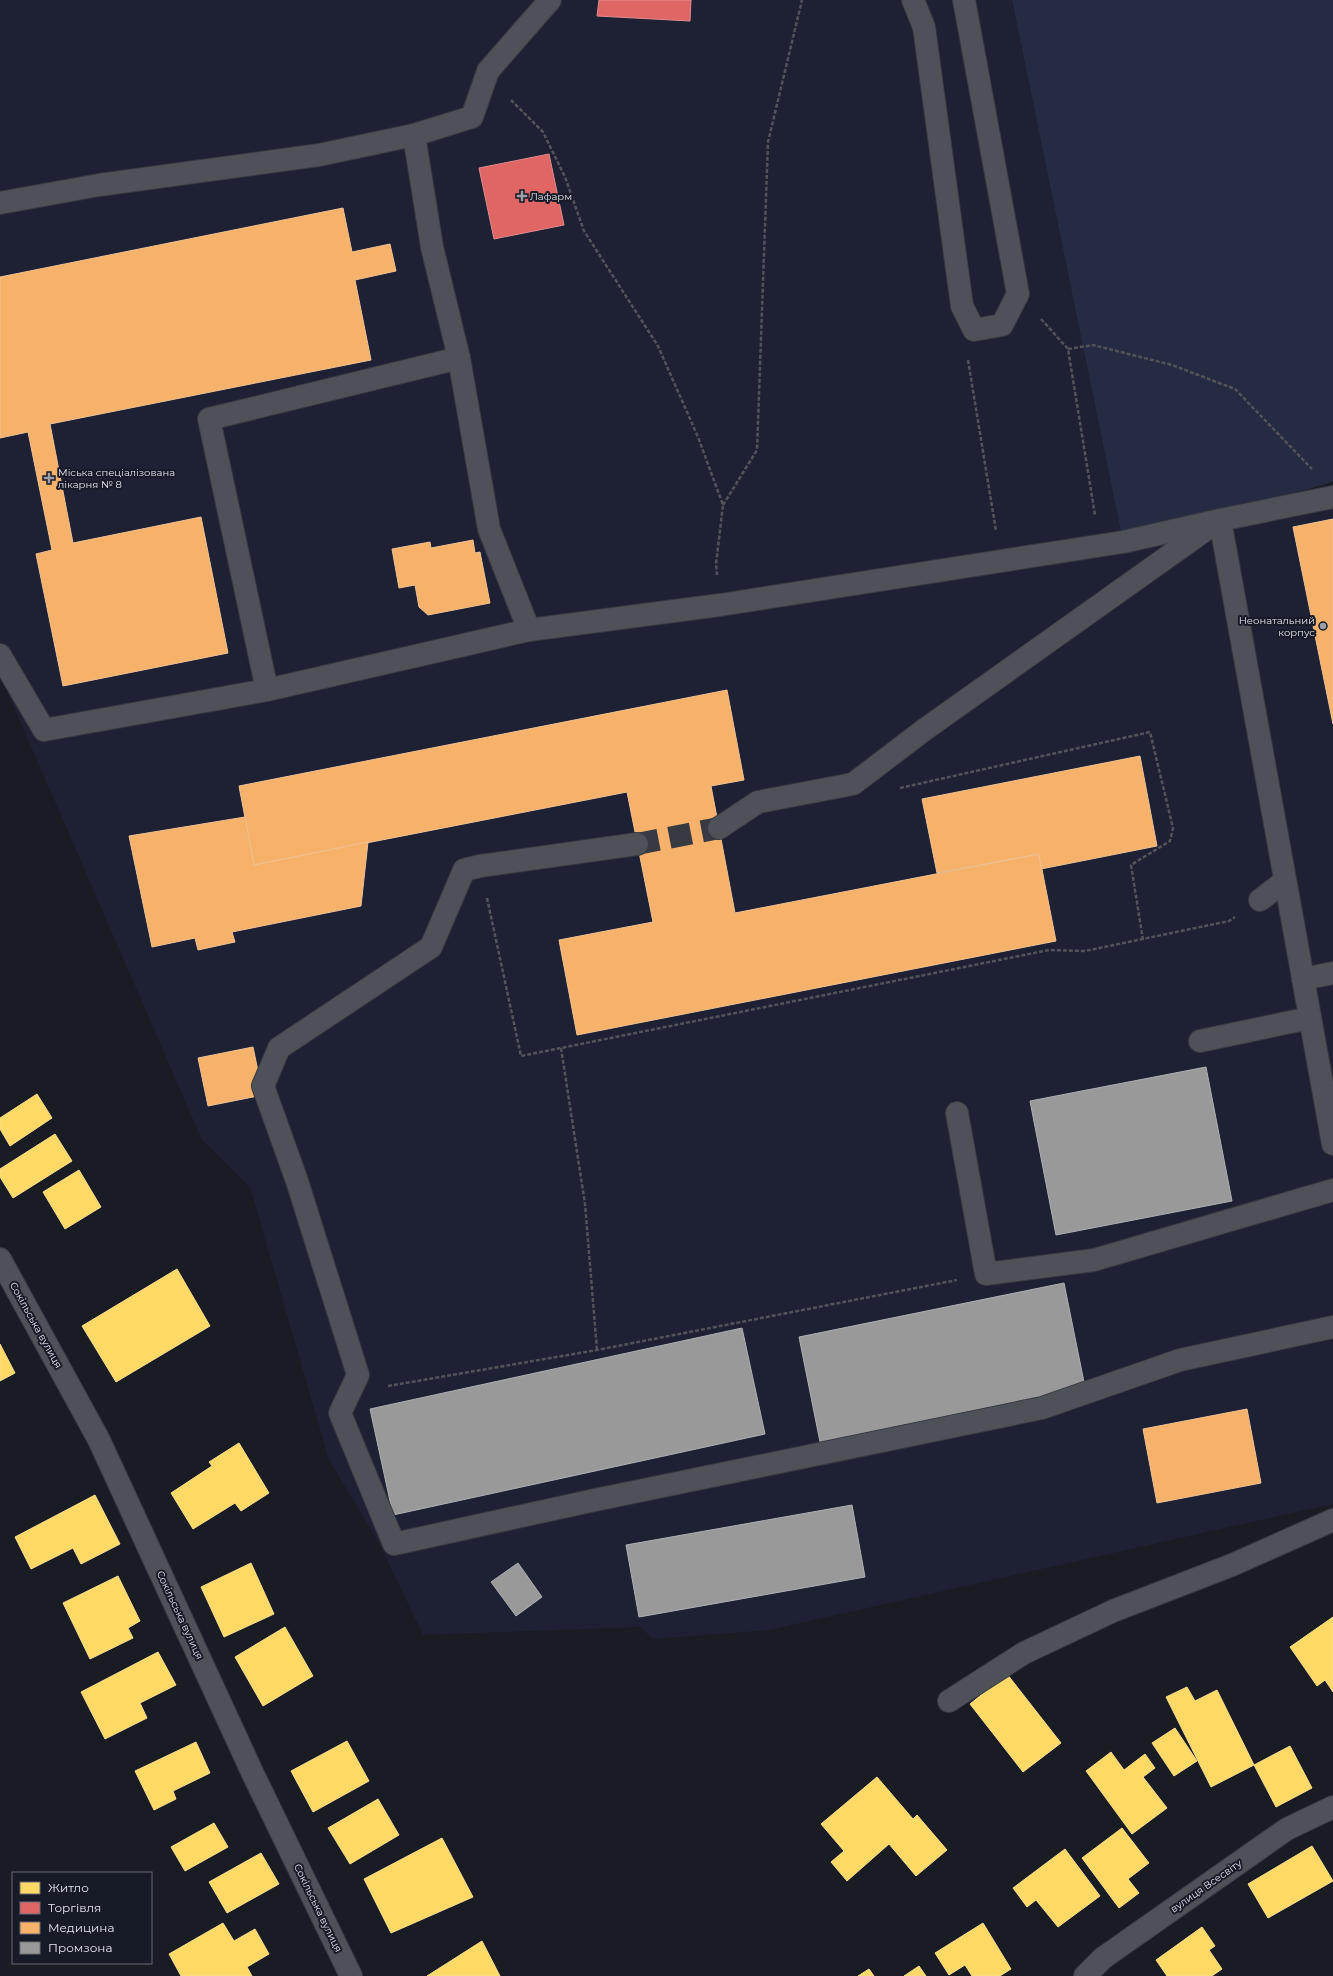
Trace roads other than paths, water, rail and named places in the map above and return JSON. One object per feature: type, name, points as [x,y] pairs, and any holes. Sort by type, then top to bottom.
[{"type":"street","points":[[0,202],[99,185],[320,155],[414,135],[472,117],[488,71],[550,0]]},
{"type":"street","points":[[913,0],[924,27],[962,306],[974,330],[1002,325],[1018,294],[964,0]]},
{"type":"street","points":[[414,135],[432,247],[459,358],[489,529],[529,630]]},
{"type":"street","points":[[267,690],[209,419],[459,358]]},
{"type":"street","points":[[0,655],[44,730],[267,690],[529,630],[720,605],[1123,542],[1333,497]]},
{"type":"street","points":[[719,828],[758,802],[854,784],[924,730],[1220,520]]},
{"type":"street","points":[[1220,520],[1333,1144]]},
{"type":"street","points":[[637,844],[480,866],[464,870],[431,947],[279,1048],[263,1086],[297,1181],[358,1375],[340,1413],[394,1544],[595,1500],[1042,1408],[1180,1360],[1333,1327]]},
{"type":"street","points":[[1260,900],[1285,881]]},
{"type":"street","points":[[1303,979],[1333,973]]},
{"type":"street","points":[[1200,1041],[1310,1018]]},
{"type":"street","points":[[957,1113],[986,1274],[1094,1260],[1333,1190]]},
{"type":"street","name":"Сокільська вулиця","points":[[0,1260],[99,1440],[250,1766],[351,1976]]},
{"type":"street","points":[[949,1701],[1024,1653],[1113,1611],[1232,1565],[1333,1520]]},
{"type":"street","name":"вулиця Всесвіту","points":[[1086,1976],[1103,1958],[1287,1829],[1333,1807]]},
{"type":"tunnel","points":[[637,844],[719,828]]},
{"type":"place","name":"Лафарм","points":[[522,196]]},
{"type":"place","name":"Міська спеціалізована лікарня № 8","points":[[49,478]]},
{"type":"place","name":"Неонатальний корпус","points":[[1323,626]]}]
